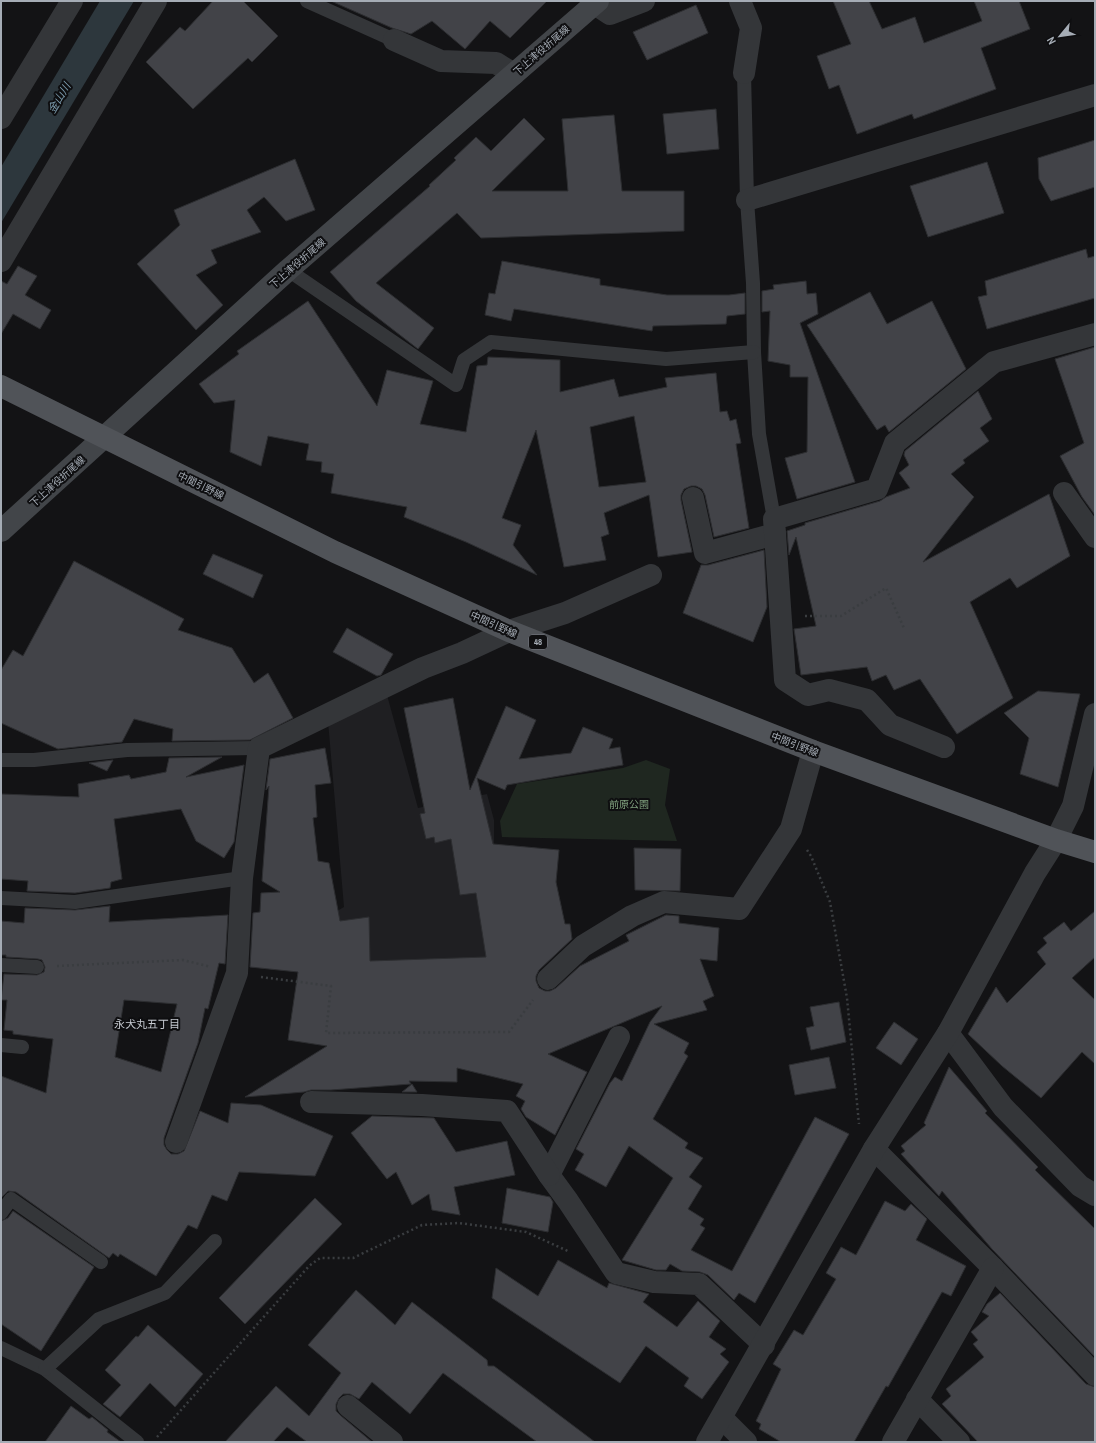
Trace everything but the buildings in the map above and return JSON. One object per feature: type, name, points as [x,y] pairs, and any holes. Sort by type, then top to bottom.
[{"type":"main road","name":"下上津役折尾線","points":[[1,531],[288,270],[596,3]]},
{"type":"main road","name":"中間引野線","points":[[1,386],[335,552],[509,631],[813,751],[1056,840],[1095,852]]},
{"type":"street","points":[[1,118],[72,1]]},
{"type":"street","points":[[1,261],[156,1]]},
{"type":"street","points":[[596,3],[610,14],[644,1]]},
{"type":"street","points":[[740,1],[751,28],[744,73]]},
{"type":"street","points":[[394,40],[441,62],[496,63],[514,74]]},
{"type":"street","points":[[747,200],[1095,95]]},
{"type":"street","points":[[694,498],[705,553],[877,489],[895,443],[994,362],[1095,334]]},
{"type":"street","points":[[1064,493],[1095,537]]},
{"type":"street","points":[[775,527],[785,680],[808,695],[830,690],[867,700],[890,725],[944,747]]},
{"type":"street","points":[[176,1142],[237,973],[242,878],[259,748],[423,668],[462,653],[509,631],[565,613],[651,575]]},
{"type":"street","points":[[708,1442],[874,1149],[948,1033],[1035,873],[1056,840],[1073,806],[1095,714]]},
{"type":"street","points":[[548,979],[583,946],[632,916],[664,902],[738,909],[791,829],[813,751]]},
{"type":"street","points":[[948,1033],[1003,1107],[1080,1186],[1095,1195]]},
{"type":"street","points":[[549,1175],[619,1037]]},
{"type":"street","points":[[311,1102],[422,1105],[507,1111],[616,1273],[654,1282],[699,1284],[764,1345]]},
{"type":"street","points":[[874,1149],[993,1268],[1095,1375]]},
{"type":"street","points":[[893,1442],[993,1268]]},
{"type":"street","points":[[917,1399],[959,1442]]},
{"type":"street","points":[[348,1406],[392,1442]]},
{"type":"street","points":[[722,1418],[746,1442]]},
{"type":"lane","points":[[307,1],[394,40]]},
{"type":"lane","points":[[744,73],[747,200],[753,283],[754,352],[759,434],[775,527]]},
{"type":"lane","points":[[288,270],[456,385],[464,360],[491,342],[666,359],[754,352]]},
{"type":"lane","points":[[1,760],[34,760],[127,750],[259,748]]},
{"type":"lane","points":[[1,898],[75,902],[242,878]]},
{"type":"lane","points":[[1,964],[37,967]]},
{"type":"lane","points":[[1,1044],[22,1047]]},
{"type":"lane","points":[[1,1213],[11,1199],[101,1262]]},
{"type":"lane","points":[[45,1369],[99,1320],[165,1293],[215,1241]]},
{"type":"lane","points":[[1,1348],[45,1369],[137,1442]]},
{"type":"path","points":[[781,616],[841,616],[886,588],[904,628]]},
{"type":"path","points":[[791,829],[811,856],[830,902],[847,998],[861,1140],[874,1149]]},
{"type":"path","points":[[37,967],[183,960],[237,973],[331,986],[326,1033],[509,1032],[548,979]]},
{"type":"path","points":[[152,1442],[309,1266],[320,1258],[353,1258],[422,1225],[459,1223],[526,1232],[574,1254]]},
{"type":"shaded area","points":[[387,695],[418,808],[487,794],[494,820],[494,894],[537,989],[333,1027],[311,926],[344,907],[328,721]]},
{"type":"green space","name":"前原公園","points":[[646,760],[670,769],[665,805],[677,841],[502,837],[500,821],[517,784],[623,768]]},
{"type":"water","name":"金山川","points":[[100,1],[134,1],[1,223],[1,167]]},
{"type":"district","name":"永犬丸五丁目","points":[[147,1024]]}]
